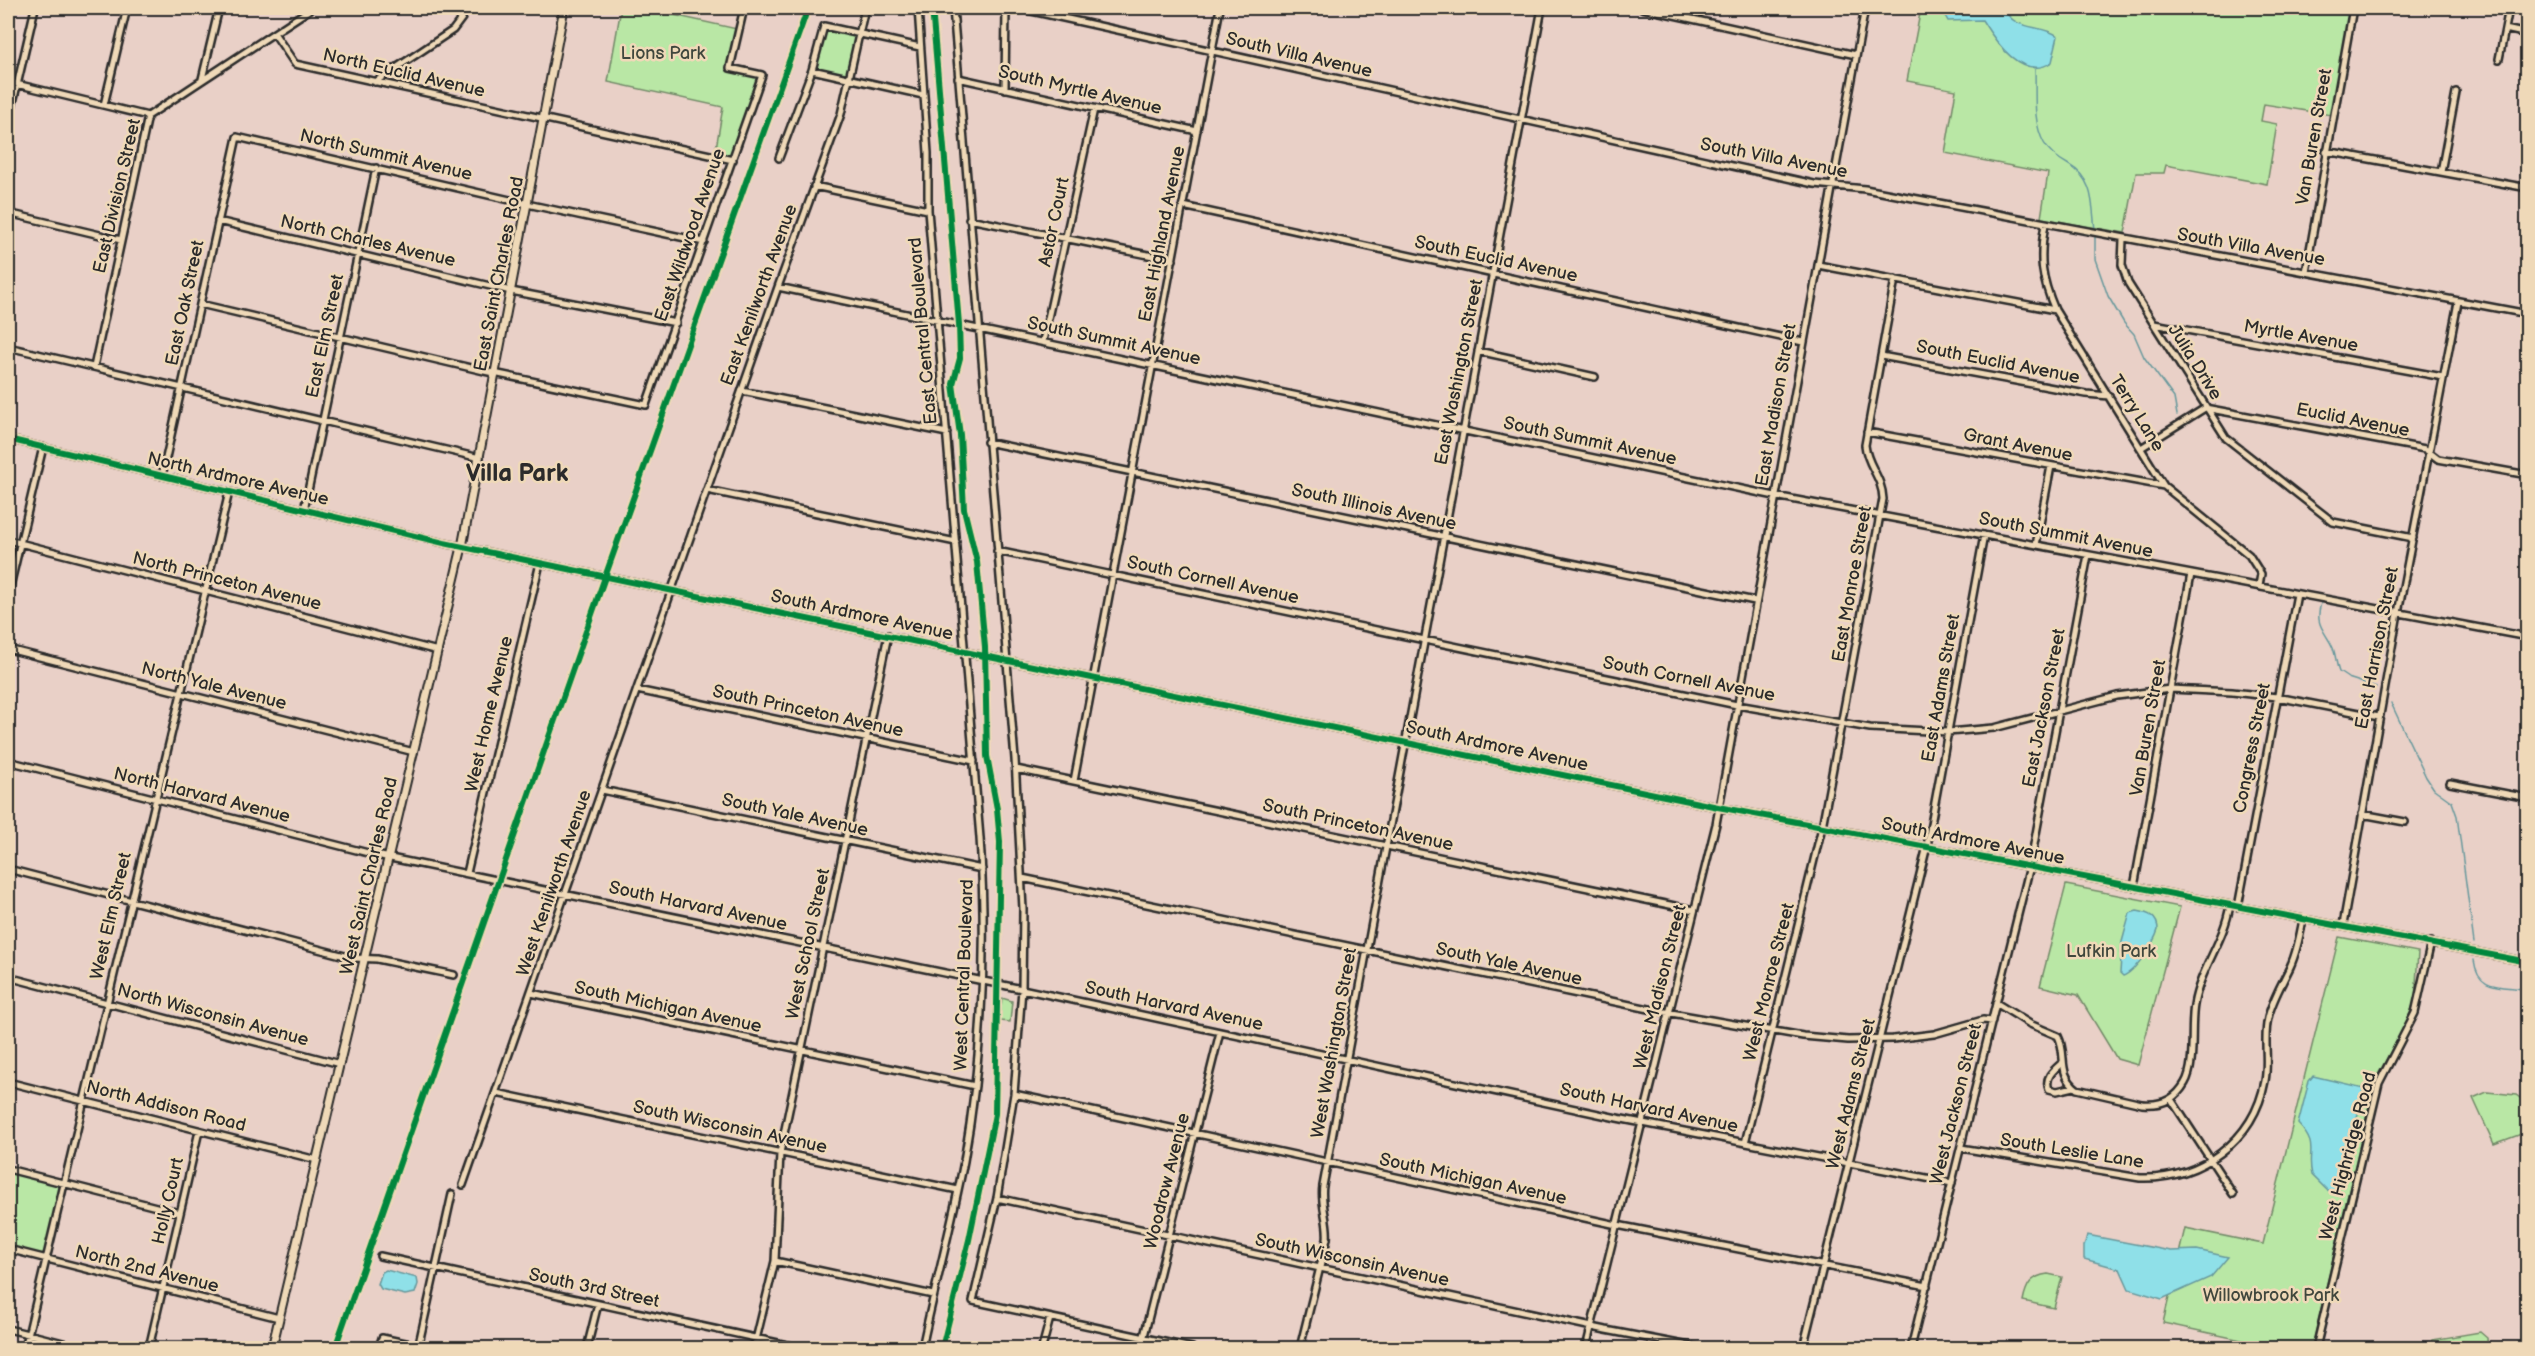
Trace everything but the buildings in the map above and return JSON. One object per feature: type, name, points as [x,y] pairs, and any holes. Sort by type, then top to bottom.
[{"type":"main road","name":"East Saint Charles Road","points":[[462,547],[564,8]]},
{"type":"main road","name":"West Saint Charles Road","points":[[279,1318],[462,547]]},
{"type":"main road","points":[[272,1348],[279,1318]]},
{"type":"street","points":[[8,124],[35,8]]},
{"type":"street","points":[[104,105],[127,8]]},
{"type":"street","points":[[202,79],[219,8]]},
{"type":"street","name":"East Division Street","points":[[94,368],[148,116],[312,8]]},
{"type":"street","points":[[375,82],[453,30],[462,18],[465,8]]},
{"type":"street","name":"East Wildwood Avenue","points":[[496,373],[646,405],[762,75],[730,68],[744,8]]},
{"type":"street","name":"East Kenilworth Avenue","points":[[672,591],[841,114],[865,8]]},
{"type":"street","name":"East Central Boulevard","points":[[918,8],[928,153],[928,210],[965,652]]},
{"type":"street","points":[[953,8],[996,551],[1016,769],[1022,878],[1022,989],[1014,1094],[997,1198],[973,1301],[1192,1348]]},
{"type":"street","points":[[1005,89],[1006,8]]},
{"type":"street","name":"South Villa Avenue","points":[[1018,8],[1815,184],[1865,189],[2528,314]]},
{"type":"street","name":"East Highland Avenue","points":[[1074,781],[1220,8]]},
{"type":"street","name":"East Washington Street","points":[[1405,742],[1542,8]]},
{"type":"street","points":[[1642,8],[1856,55]]},
{"type":"street","name":"East Madison Street","points":[[1718,807],[1865,8]]},
{"type":"street","name":"Van Buren Street","points":[[2306,272],[2353,8]]},
{"type":"street","points":[[2499,59],[2509,8]]},
{"type":"street","points":[[779,158],[812,70],[824,26],[920,47]]},
{"type":"street","points":[[2505,29],[2528,33]]},
{"type":"street","name":"North Euclid Avenue","points":[[274,33],[295,63],[543,120]]},
{"type":"street","points":[[812,70],[923,95]]},
{"type":"street","name":"South Myrtle Avenue","points":[[958,78],[1197,132]]},
{"type":"street","points":[[8,82],[148,116]]},
{"type":"street","points":[[2441,172],[2456,92]]},
{"type":"street","name":"Astor Court","points":[[1043,341],[1094,109]]},
{"type":"street","points":[[543,120],[733,160]]},
{"type":"street","name":"North Summit Avenue","points":[[237,136],[528,204]]},
{"type":"street","name":"East Oak Street","points":[[162,476],[237,136]]},
{"type":"street","points":[[2326,151],[2528,188]]},
{"type":"street","name":"East Elm Street","points":[[304,510],[376,168]]},
{"type":"street","points":[[814,186],[928,210]]},
{"type":"street","points":[[528,204],[704,242]]},
{"type":"street","name":"South Euclid Avenue","points":[[1183,206],[1803,342]]},
{"type":"street","points":[[8,213],[121,240]]},
{"type":"street","points":[[969,219],[1173,260]]},
{"type":"street","name":"North Charles Avenue","points":[[218,221],[511,291],[676,323]]},
{"type":"street","name":"Terry Lane","points":[[2045,224],[2040,265],[2047,292],[2055,310],[2164,486],[2249,555],[2261,574],[2259,586]]},
{"type":"street","name":"Julia Drive","points":[[2123,239],[2122,265],[2128,283],[2226,438],[2332,522],[2413,538]]},
{"type":"street","points":[[1818,265],[2055,310]]},
{"type":"street","name":"East Monroe Street","points":[[1822,827],[1880,515],[1882,490],[1879,478],[1865,450],[1895,279]]},
{"type":"street","name":"South Summit Avenue","points":[[778,287],[1775,496],[2528,638]]},
{"type":"street","name":"East Harrison Street","points":[[2343,925],[2398,614],[2458,302]]},
{"type":"street","points":[[200,304],[496,373]]},
{"type":"street","name":"Myrtle Avenue","points":[[2154,324],[2443,377]]},
{"type":"street","points":[[8,347],[480,458]]},
{"type":"street","points":[[1478,351],[1595,377]]},
{"type":"street","name":"South Euclid Avenue","points":[[1881,356],[2086,394],[2109,396]]},
{"type":"street","points":[[741,391],[947,433]]},
{"type":"street","points":[[2141,448],[2205,408]]},
{"type":"street","name":"Euclid Avenue","points":[[2205,408],[2425,449],[2438,459],[2528,475]]},
{"type":"street","name":"Grant Avenue","points":[[1867,432],[2164,486]]},
{"type":"street","name":"North Ardmore Avenue","points":[[8,439],[462,547]]},
{"type":"street","name":"South Illinois Avenue","points":[[987,442],[1755,601]]},
{"type":"street","points":[[8,596],[43,447]]},
{"type":"street","points":[[2036,545],[2051,466]]},
{"type":"street","points":[[707,490],[956,542]]},
{"type":"street","name":"West Elm Street","points":[[25,1348],[229,492]]},
{"type":"street","name":"East Adams Street","points":[[1927,846],[1984,535]]},
{"type":"street","name":"North Princeton Avenue","points":[[8,540],[438,651]]},
{"type":"street","name":"South Ardmore Avenue","points":[[462,547],[1718,807],[2528,962]]},
{"type":"street","name":"South Cornell Avenue","points":[[996,551],[1737,705],[1894,731],[1948,732],[1994,728],[2117,696],[2170,689],[2277,697],[2379,717]]},
{"type":"street","name":"East Jackson Street","points":[[2030,866],[2088,555]]},
{"type":"street","name":"West Home Avenue","points":[[467,873],[540,563]]},
{"type":"street","name":"Van Buren Street","points":[[2133,887],[2191,574]]},
{"type":"street","name":"West Kenilworth Avenue","points":[[463,1185],[672,591]]},
{"type":"street","name":"Congress Street","points":[[2238,907],[2297,594]]},
{"type":"street","name":"West School Street","points":[[754,1348],[776,1261],[780,1153],[888,635]]},
{"type":"street","name":"North Yale Avenue","points":[[8,649],[414,752]]},
{"type":"street","name":"West Central Boulevard","points":[[922,1348],[958,1190],[975,1086],[982,981],[982,869],[965,652]]},
{"type":"street","name":"South Princeton Avenue","points":[[637,690],[974,760]]},
{"type":"street","name":"West Washington Street","points":[[1300,1348],[1328,1233],[1322,1202],[1328,1162],[1405,742]]},
{"type":"street","name":"North Harvard Avenue","points":[[8,761],[389,857]]},
{"type":"street","name":"South Princeton Avenue","points":[[1016,769],[1694,910]]},
{"type":"street","points":[[2450,783],[2528,798]]},
{"type":"street","name":"South Yale Avenue","points":[[602,790],[982,869]]},
{"type":"street","name":"West Madison Street","points":[[1586,1348],[1718,807]]},
{"type":"street","points":[[2362,814],[2405,822]]},
{"type":"street","name":"West Monroe Street","points":[[1745,1143],[1822,827]]},
{"type":"street","name":"West Adams Street","points":[[1803,1348],[1927,846]]},
{"type":"street","name":"South Harvard Avenue","points":[[389,857],[1022,989],[1642,1123],[1952,1183]]},
{"type":"street","name":"West Jackson Street","points":[[1911,1348],[2030,866]]},
{"type":"street","points":[[8,869],[353,958],[365,958],[454,975]]},
{"type":"street","name":"South Yale Avenue","points":[[1022,878],[1669,1012],[1772,1031],[1821,1038],[1880,1039],[1934,1034],[1983,1020],[1992,1021]]},
{"type":"street","points":[[2063,1062],[2049,1075],[2047,1080],[2049,1089],[2056,1091],[2074,1086],[2152,1105],[2171,1099],[2183,1086],[2190,1072],[2192,1018],[2198,988],[2225,930],[2230,905]]},
{"type":"street","points":[[2212,1161],[2241,1134],[2259,1104],[2267,1069],[2265,1038],[2268,1020],[2274,998],[2292,961],[2303,919]]},
{"type":"street","name":"West Highridge Road","points":[[2316,1348],[2379,1083],[2415,1013],[2431,942]]},
{"type":"street","name":"North Wisconsin Avenue","points":[[8,977],[340,1064]]},
{"type":"street","name":"South Michigan Avenue","points":[[531,993],[975,1086]]},
{"type":"street","points":[[1996,1003],[2030,1024],[2052,1031],[2058,1036],[2063,1050],[2063,1070],[2074,1086]]},
{"type":"street","name":"Woodrow Avenue","points":[[1141,1348],[1220,1032]]},
{"type":"street","name":"North Addison Road","points":[[8,1082],[317,1161]]},
{"type":"street","name":"South Wisconsin Avenue","points":[[496,1093],[958,1190]]},
{"type":"street","name":"South Michigan Avenue","points":[[1014,1094],[1617,1225],[1927,1286]]},
{"type":"street","points":[[2171,1099],[2233,1194]]},
{"type":"street","name":"Holly Court","points":[[149,1348],[199,1131]]},
{"type":"street","name":"South Leslie Lane","points":[[1961,1148],[2140,1178],[2170,1177],[2212,1161]]},
{"type":"street","points":[[8,1169],[180,1213]]},
{"type":"street","points":[[419,1348],[452,1194]]},
{"type":"street","name":"South Wisconsin Avenue","points":[[997,1198],[1591,1327],[1700,1348]]},
{"type":"street","name":"North 2nd Avenue","points":[[8,1249],[279,1318]]},
{"type":"street","name":"South 3rd Street","points":[[380,1257],[801,1348]]},
{"type":"street","points":[[776,1261],[933,1295]]},
{"type":"street","points":[[587,1348],[598,1304]]},
{"type":"street","points":[[1042,1348],[1050,1318]]},
{"type":"street","points":[[8,1329],[82,1348]]},
{"type":"street","points":[[379,1348],[382,1338],[419,1348],[429,1348]]},
{"type":"green space","name":"Lions Park","points":[[621,8],[642,8],[737,29],[727,70],[759,78],[731,158],[715,154],[723,107],[608,82]]},
{"type":"green space","points":[[1921,8],[2351,8],[2331,115],[2264,104],[2261,121],[2277,124],[2267,184],[2166,165],[2164,173],[2136,173],[2125,233],[2041,218],[2048,173],[1945,153],[1956,90],[1907,81]]},
{"type":"green space","points":[[825,28],[857,35],[848,76],[814,69]]},
{"type":"green space","name":"Lufkin Park","points":[[2066,885],[2180,907],[2138,1065],[2117,1059],[2078,995],[2040,986]]},
{"type":"green space","name":"Willowbrook Park","points":[[2339,937],[2418,952],[2415,1000],[2406,1023],[2375,1080],[2312,1348],[2278,1348],[2163,1323],[2185,1228],[2263,1244]]},
{"type":"green space","points":[[1002,998],[1012,1001],[1010,1022],[1000,1021]]},
{"type":"green space","points":[[2487,1092],[2516,1095],[2527,1103],[2527,1132],[2494,1144],[2473,1098]]},
{"type":"green space","points":[[8,1170],[62,1184],[45,1256],[8,1247]]},
{"type":"green space","points":[[2048,1274],[2062,1277],[2054,1308],[2023,1301],[2030,1282]]},
{"type":"green space","points":[[2480,1332],[2487,1338],[2488,1348],[2433,1348],[2432,1340]]},
{"type":"water","points":[[1945,8],[2005,8],[2008,15],[2020,24],[2058,36],[2052,62],[2041,67],[2030,67],[2020,63],[2002,48],[1982,20],[1948,21],[1943,12]]},
{"type":"water","points":[[2137,911],[2152,916],[2158,930],[2144,956],[2133,969],[2123,976],[2120,973],[2122,942],[2130,913]]},
{"type":"water","points":[[2313,1076],[2364,1088],[2349,1151],[2337,1189],[2334,1191],[2327,1190],[2312,1175],[2311,1144],[2298,1124],[2309,1081]]},
{"type":"water","points":[[2087,1235],[2171,1251],[2197,1250],[2228,1257],[2211,1277],[2162,1299],[2129,1289],[2120,1269],[2084,1259]]},
{"type":"water","points":[[386,1270],[417,1278],[415,1293],[405,1295],[381,1289],[378,1284],[382,1272]]},
{"type":"waterway","points":[[2035,69],[2035,106],[2040,134],[2052,153],[2083,177],[2090,193],[2095,230]]},
{"type":"waterway","points":[[2095,235],[2095,259],[2108,296],[2124,323],[2134,334],[2144,357],[2174,398],[2177,415]]},
{"type":"waterway","points":[[2321,603],[2319,611],[2321,627],[2333,648],[2339,672],[2348,678],[2376,687]]},
{"type":"waterway","points":[[2391,703],[2426,777],[2434,789],[2452,802],[2457,816],[2474,943]]},
{"type":"waterway","points":[[2474,960],[2476,970],[2486,982],[2501,987],[2528,990]]},
{"type":"waterway","points":[[2511,1348],[2528,1335]]},
{"type":"cycle path","points":[[335,1348],[605,577],[808,8]]},
{"type":"cycle path","points":[[932,8],[959,324],[960,358],[953,384],[960,435],[964,509],[977,562],[985,647],[987,756],[997,809],[1000,842],[995,1114],[969,1240],[942,1348]]},
{"type":"cycle path","points":[[8,439],[444,543],[965,652],[1718,807],[2528,962]]},
{"type":"district","name":"Villa Park","points":[[517,473]]}]
